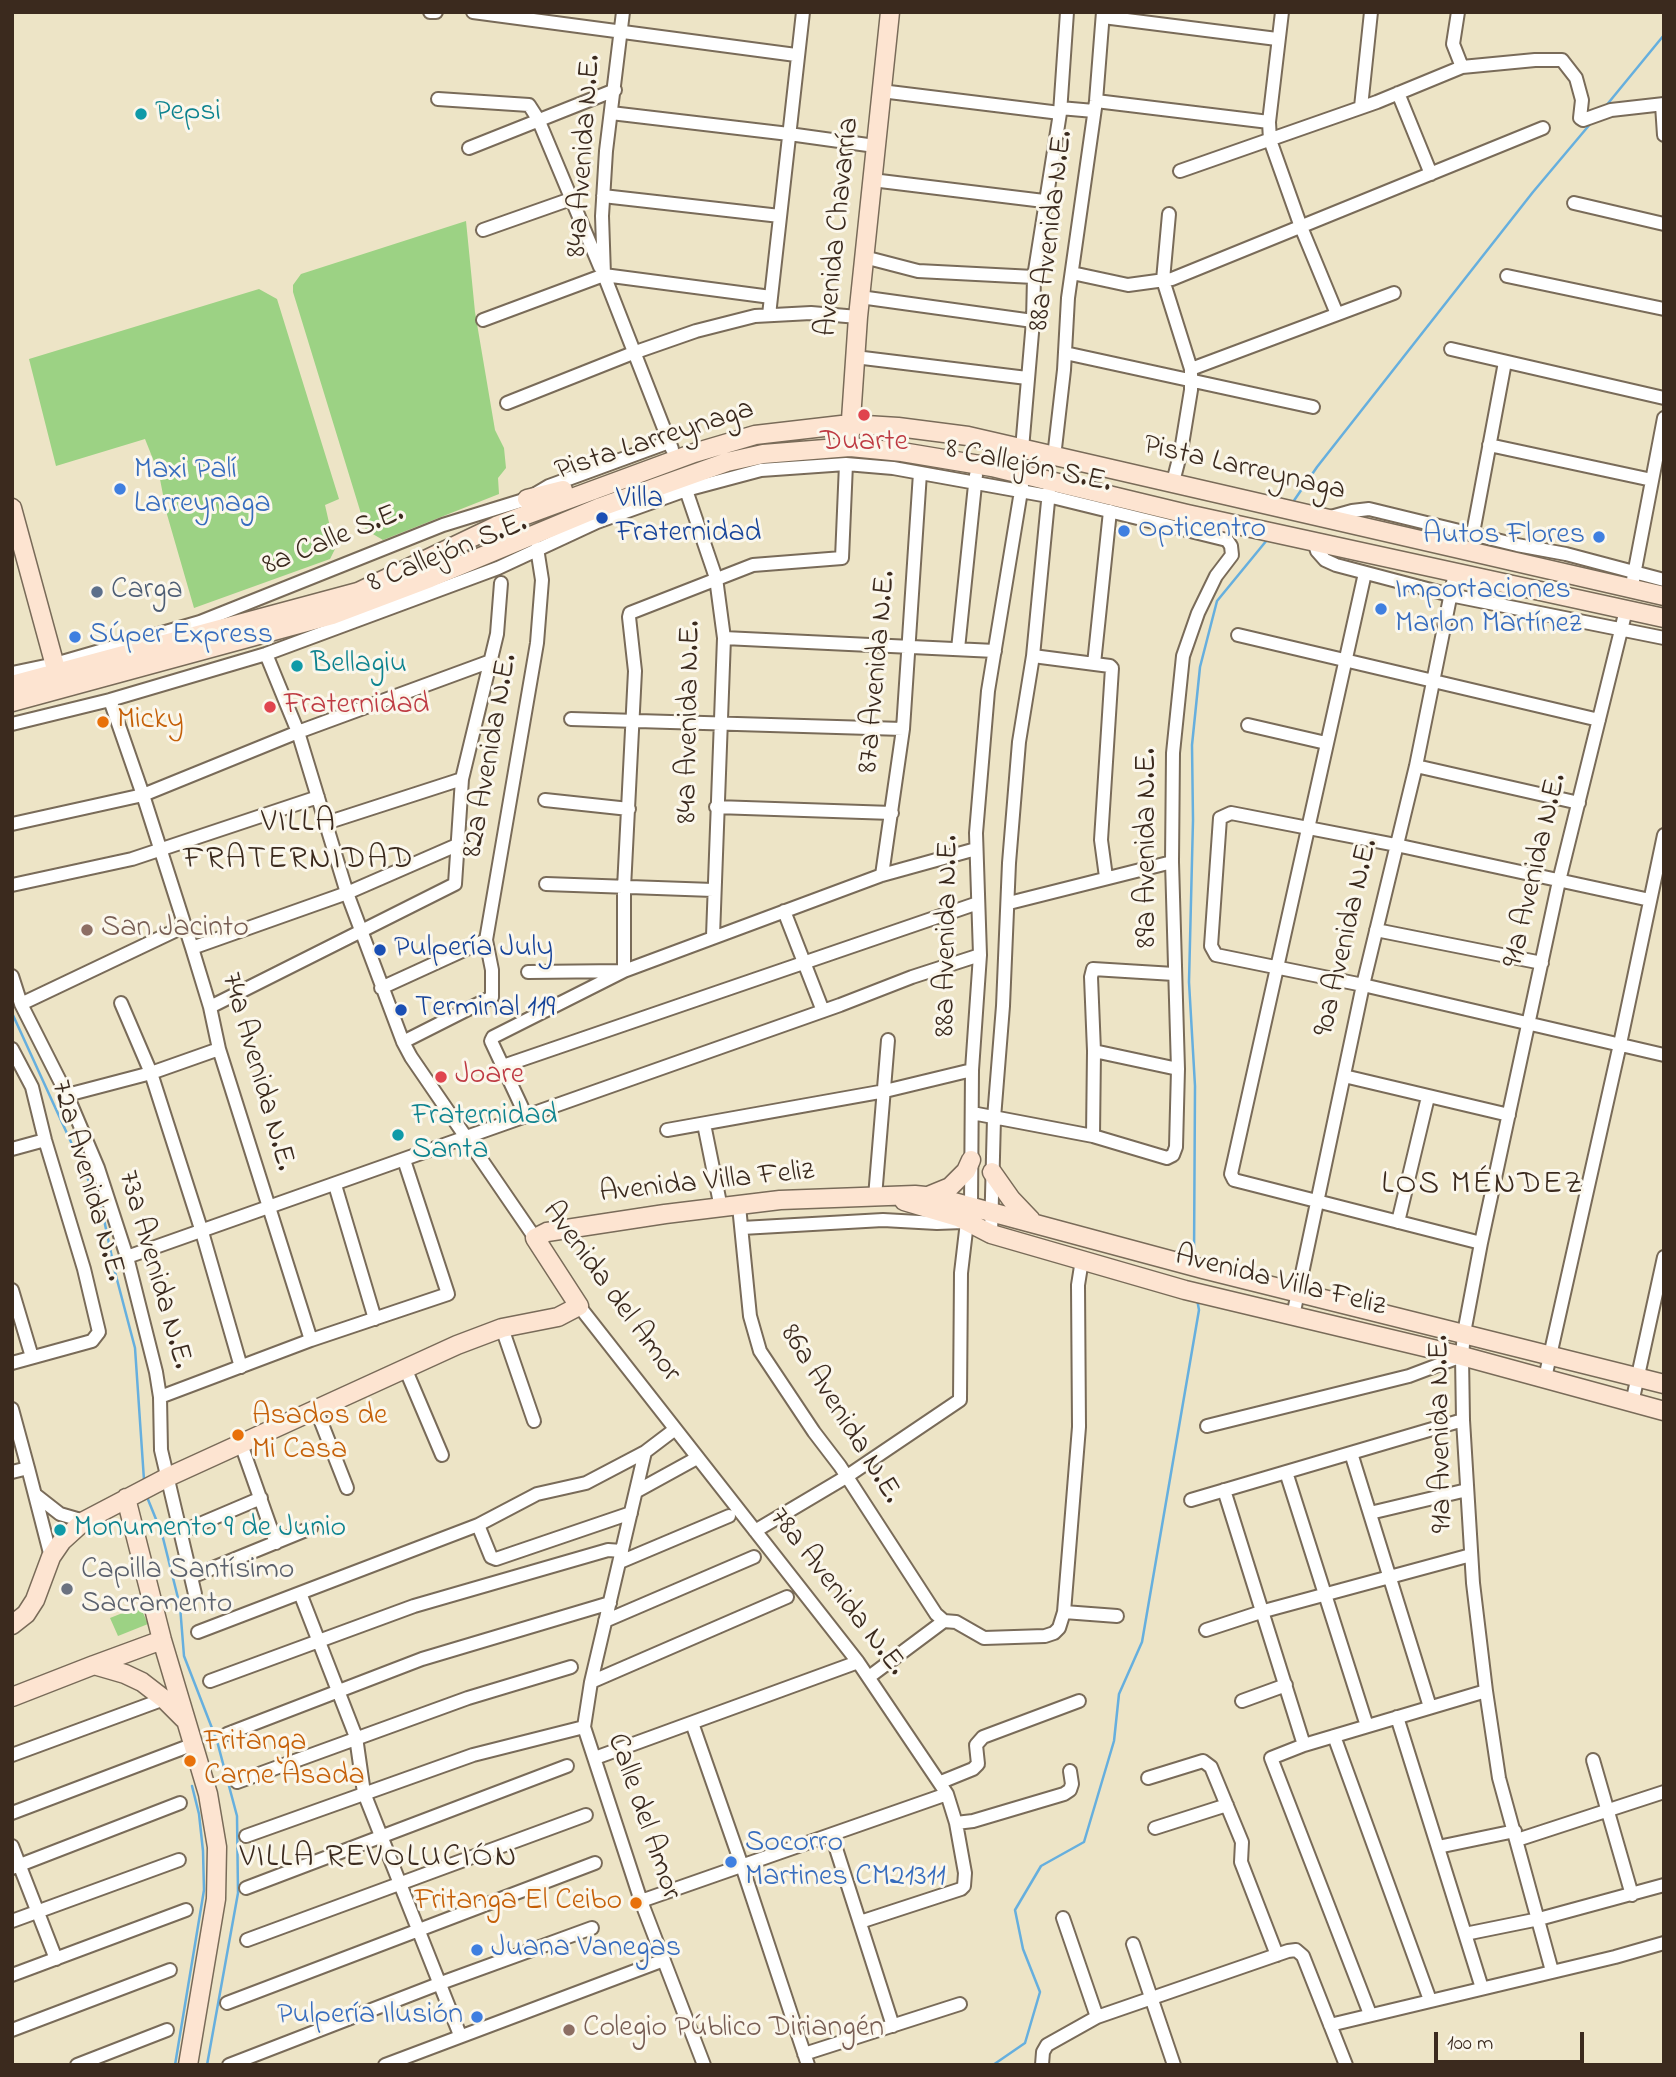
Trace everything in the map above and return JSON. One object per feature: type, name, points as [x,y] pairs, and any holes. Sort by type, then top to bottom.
[{"type":"street","points":[[430,12],[436,12]]},
{"type":"street","points":[[473,12],[796,55]]},
{"type":"street","name":"84a Avenida N.E.","points":[[623,12],[603,196],[604,275],[672,451]]},
{"type":"street","points":[[769,315],[796,55],[803,12]]},
{"type":"street","name":"Avenida Chavarría","points":[[848,455],[858,317],[890,12]]},
{"type":"street","name":"88a Avenida N.E.","points":[[1022,449],[1034,277],[1060,110],[1067,12]]},
{"type":"street","points":[[1282,12],[1269,122],[1270,140],[1301,227],[1337,314]]},
{"type":"street","points":[[1361,107],[1371,12]]},
{"type":"street","points":[[1458,12],[1453,44],[1462,67]]},
{"type":"street","points":[[1103,15],[1277,39]]},
{"type":"street","name":"88a Avenida N.E.","points":[[1054,457],[1072,273],[1095,106],[1103,15]]},
{"type":"street","points":[[1180,171],[1361,107],[1462,67],[1562,60],[1576,78],[1582,100],[1580,118],[1583,120],[1612,110],[1663,105],[1664,135]]},
{"type":"street","points":[[468,148],[615,90]]},
{"type":"street","points":[[881,91],[1060,110],[1095,106],[1269,122]]},
{"type":"street","points":[[1398,93],[1431,174]]},
{"type":"street","points":[[438,99],[524,104],[533,109],[604,275]]},
{"type":"street","points":[[611,113],[875,146]]},
{"type":"street","points":[[1072,273],[1128,285],[1172,279],[1543,128]]},
{"type":"street","points":[[872,180],[1044,201]]},
{"type":"street","points":[[603,196],[780,216]]},
{"type":"street","points":[[483,230],[571,198]]},
{"type":"street","points":[[1574,203],[1664,224]]},
{"type":"street","points":[[1169,214],[1163,280],[1191,375],[1181,451],[1173,482]]},
{"type":"street","points":[[864,257],[918,271],[1034,277]]},
{"type":"street","points":[[483,320],[604,275],[771,297]]},
{"type":"street","points":[[1507,276],[1664,309]]},
{"type":"street","points":[[1191,375],[1394,293]]},
{"type":"street","points":[[860,297],[1033,321]]},
{"type":"street","points":[[507,403],[633,353],[696,331],[755,316],[811,313],[858,317]]},
{"type":"street","points":[[1451,349],[1664,398]]},
{"type":"street","points":[[1065,353],[1191,375],[1313,407]]},
{"type":"street","points":[[855,357],[1027,378]]},
{"type":"street","points":[[1473,533],[1505,362]]},
{"type":"street","points":[[1633,581],[1664,418]]},
{"type":"street","name":"Pista Larreynaga","points":[[12,702],[58,676],[375,586],[496,526],[632,475],[672,451],[755,435],[850,424],[898,426],[968,436],[1518,562],[1633,581],[1664,596]]},
{"type":"street","points":[[1489,446],[1652,480]]},
{"type":"street","points":[[958,649],[981,471],[1007,450],[1022,449]]},
{"type":"street","name":"8a Calle S.E.","points":[[12,673],[58,676],[443,526],[527,499],[549,486],[672,451]]},
{"type":"street","name":"Pista Larreynaga","points":[[12,685],[341,612],[598,508],[689,482],[753,456],[902,452],[1049,489],[1147,503],[1184,521],[1262,530],[1664,618]]},
{"type":"street","points":[[624,971],[624,888],[635,671],[630,613],[753,565],[842,558],[848,455]]},
{"type":"street","name":"8 Callejón S.E.","points":[[848,455],[920,472],[981,471]]},
{"type":"street","name":"87a Avenida N.E.","points":[[882,875],[903,729],[920,472]]},
{"type":"street","points":[[527,499],[632,475]]},
{"type":"street","name":"84a Avenida N.E.","points":[[689,482],[716,578],[723,638],[713,936]]},
{"type":"street","name":"8 Callejón S.E.","points":[[12,724],[110,700],[266,654],[498,568],[537,548],[689,482]]},
{"type":"street","name":"88a Avenida N.E.","points":[[846,1477],[960,1400],[961,1273],[969,1214],[972,1070],[980,955],[976,849],[988,691],[1022,483]]},
{"type":"street","name":"88a Avenida N.E.","points":[[991,1234],[994,1118],[1009,903],[1009,863],[1019,742],[1033,656],[1049,489]]},
{"type":"street","name":"8 Callejón S.E.","points":[[1049,489],[1110,511],[1184,521],[1227,540],[1231,546]]},
{"type":"street","points":[[1147,503],[1157,502],[1214,514],[1222,512],[1228,494]]},
{"type":"street","points":[[12,508],[66,710]]},
{"type":"street","points":[[1664,580],[1633,581],[1566,554],[1517,545],[1369,509],[1321,517],[1316,528],[1305,539],[1325,560],[1365,573],[1450,595],[1664,638]]},
{"type":"street","points":[[1094,664],[1110,511]]},
{"type":"street","name":"89a Avenida N.E.","points":[[1093,1136],[1167,1158],[1173,1154],[1176,1147],[1178,1069],[1172,862],[1173,753],[1183,656],[1198,613],[1216,576],[1232,555],[1231,546]]},
{"type":"street","name":"82a Avenida N.E.","points":[[403,1042],[492,997],[492,970],[486,940],[537,643],[542,580],[537,548]]},
{"type":"street","points":[[1421,565],[1436,565],[1499,578],[1509,577],[1517,570],[1518,562]]},
{"type":"street","points":[[1365,573],[1231,1174],[1234,1180],[1246,1184],[1481,1244]]},
{"type":"street","name":"90a Avenida N.E.","points":[[1293,1315],[1363,985],[1416,766],[1455,573]]},
{"type":"street","points":[[210,1007],[455,884],[462,779],[497,634],[501,583]]},
{"type":"street","name":"91a Avenida N.E.","points":[[1552,1971],[1499,1778],[1486,1691],[1471,1555],[1462,1356],[1481,1244],[1559,881],[1626,610]]},
{"type":"street","points":[[200,622],[284,612]]},
{"type":"street","points":[[1238,635],[1599,720]]},
{"type":"street","points":[[723,638],[995,651]]},
{"type":"street","name":"Avenida del Amor","points":[[266,654],[298,732],[347,893],[403,1042],[579,1306],[674,1430]]},
{"type":"street","points":[[1033,656],[1110,666],[1113,672],[1101,839],[1106,877]]},
{"type":"street","points":[[12,824],[143,795],[298,732],[491,662]]},
{"type":"street","name":"74a Avenida N.E.","points":[[110,700],[185,926],[210,1007],[219,1049],[311,1340]]},
{"type":"street","points":[[571,719],[903,729]]},
{"type":"street","points":[[1248,725],[1326,743]]},
{"type":"street","points":[[1416,766],[1579,803]]},
{"type":"street","points":[[326,824],[462,779]]},
{"type":"street","points":[[12,885],[161,850],[318,796]]},
{"type":"street","points":[[545,800],[629,809]]},
{"type":"street","points":[[716,807],[892,813]]},
{"type":"street","points":[[1650,900],[1396,845],[1231,813],[1220,818],[1212,951],[1216,955],[1529,1022],[1664,1055]]},
{"type":"street","points":[[1545,1378],[1664,835]]},
{"type":"street","points":[[191,947],[347,893],[457,845]]},
{"type":"street","points":[[526,1116],[491,1041],[493,1037],[624,971],[713,936],[882,875],[976,849]]},
{"type":"street","points":[[1009,903],[1172,862]]},
{"type":"street","points":[[546,884],[713,890]]},
{"type":"street","points":[[503,1066],[978,903]]},
{"type":"street","points":[[784,911],[823,1011]]},
{"type":"street","points":[[21,1004],[185,926]]},
{"type":"street","points":[[1376,930],[1542,962]]},
{"type":"street","points":[[381,988],[486,940]]},
{"type":"street","points":[[127,1257],[980,955]]},
{"type":"street","points":[[972,1113],[1093,1136],[1093,969],[1174,974]]},
{"type":"street","points":[[528,972],[624,971]]},
{"type":"street","name":"73a Avenida N.E.","points":[[12,976],[21,1004],[67,1095],[98,1168],[127,1257],[160,1397],[161,1481],[181,1532],[195,1594]]},
{"type":"street","points":[[121,1003],[151,1073],[202,1231],[241,1367]]},
{"type":"street","points":[[881,1197],[888,1040]]},
{"type":"street","name":"72a Avenida N.E.","points":[[12,1049],[18,1070],[32,1087],[99,1332],[92,1341],[32,1357]]},
{"type":"street","points":[[67,1095],[151,1073],[219,1049]]},
{"type":"street","points":[[1094,1051],[1178,1069]]},
{"type":"street","points":[[667,1130],[885,1091],[972,1070]]},
{"type":"street","points":[[1344,1076],[1509,1115]]},
{"type":"street","points":[[1398,1222],[1428,1097]]},
{"type":"street","name":"86a Avenida N.E.","points":[[704,1124],[730,1207],[742,1228],[750,1316],[760,1350],[936,1614],[950,1621]]},
{"type":"street","points":[[12,1149],[45,1140]]},
{"type":"street","points":[[160,1397],[311,1340],[448,1294],[404,1160]]},
{"type":"street","points":[[928,1196],[959,1180],[971,1160]]},
{"type":"street","points":[[992,1172],[1011,1199],[1034,1222]]},
{"type":"street","points":[[335,1185],[375,1319]]},
{"type":"street","name":"Avenida Villa Feliz","points":[[535,1238],[547,1232],[780,1200],[928,1196],[969,1214],[991,1234],[1204,1295],[1462,1356],[1664,1411]]},
{"type":"street","name":"Avenida Villa Feliz","points":[[881,1197],[969,1214],[990,1211],[1203,1269],[1664,1384]]},
{"type":"street","points":[[742,1228],[883,1220],[937,1223],[969,1214]]},
{"type":"street","points":[[1632,1403],[1664,1257]]},
{"type":"street","points":[[869,1676],[950,1621],[984,1638],[1045,1636],[1059,1628],[1064,1612],[1079,1427],[1078,1285],[1082,1260]]},
{"type":"street","points":[[12,1290],[32,1357],[12,1363]]},
{"type":"street","points":[[12,1625],[26,1614],[35,1600],[51,1557],[62,1541],[84,1521],[161,1481],[457,1345],[502,1328],[558,1317],[579,1306]]},
{"type":"street","points":[[502,1328],[534,1420]]},
{"type":"street","points":[[1207,1426],[1409,1376],[1462,1356]]},
{"type":"street","points":[[405,1368],[442,1455]]},
{"type":"street","points":[[12,1409],[51,1557]]},
{"type":"street","points":[[316,1409],[347,1488]]},
{"type":"street","points":[[1191,1500],[1463,1420]]},
{"type":"street","points":[[198,1632],[478,1525],[537,1494],[586,1482],[645,1452],[674,1430]]},
{"type":"street","name":"78a Avenida N.E.","points":[[674,1430],[858,1661],[944,1788],[956,1823],[965,1881],[961,1889],[860,1922]]},
{"type":"street","points":[[242,1444],[276,1543]]},
{"type":"street","name":"Calle del Amor","points":[[645,1452],[591,1682],[584,1727],[642,1901],[704,2065]]},
{"type":"street","points":[[1351,1453],[1430,1707]]},
{"type":"street","points":[[637,1491],[697,1458]]},
{"type":"street","points":[[12,1472],[28,1468]]},
{"type":"street","points":[[1286,1472],[1367,1726]]},
{"type":"street","points":[[755,1531],[846,1477]]},
{"type":"street","points":[[1224,1490],[1304,1745]]},
{"type":"street","points":[[1370,1513],[1467,1490]]},
{"type":"street","points":[[37,1496],[60,1514],[84,1521]]},
{"type":"street","points":[[128,1497],[162,1640],[208,1794],[217,1847],[218,1883],[188,2065]]},
{"type":"street","points":[[181,1532],[261,1498]]},
{"type":"street","points":[[478,1525],[491,1557],[496,1559],[631,1513]]},
{"type":"street","points":[[210,1681],[318,1640],[463,1592],[608,1550],[621,1556],[729,1516]]},
{"type":"street","points":[[191,1577],[312,1528]]},
{"type":"street","points":[[1206,1630],[1264,1611],[1471,1555]]},
{"type":"street","points":[[605,1621],[754,1557]]},
{"type":"street","points":[[300,1593],[356,1738],[364,1793],[460,2035]]},
{"type":"street","points":[[591,1682],[787,1597]]},
{"type":"street","points":[[228,1734],[422,1659],[610,1603]]},
{"type":"street","points":[[1064,1612],[1117,1616]]},
{"type":"street","points":[[12,1697],[162,1640]]},
{"type":"street","points":[[594,1758],[858,1661]]},
{"type":"street","points":[[94,1665],[142,1682],[187,1722]]},
{"type":"street","points":[[237,1782],[468,1698],[571,1667]]},
{"type":"street","points":[[1242,1701],[1286,1685]]},
{"type":"street","points":[[1370,2014],[1270,1758],[1304,1745],[1486,1691]]},
{"type":"street","points":[[12,1755],[164,1699]]},
{"type":"street","points":[[642,1901],[832,1836],[944,1788],[978,1764],[976,1745],[983,1737],[1079,1701]]},
{"type":"street","points":[[1397,1717],[1482,1988]]},
{"type":"street","points":[[692,1723],[743,1866],[806,2060],[893,2026],[960,2004]]},
{"type":"street","points":[[246,1836],[472,1755],[584,1727]]},
{"type":"street","points":[[1334,1736],[1430,2000]]},
{"type":"street","points":[[12,1813],[194,1744]]},
{"type":"street","points":[[1593,1760],[1632,1895]]},
{"type":"street","points":[[1147,1778],[1195,1762],[1207,1763],[1242,1842],[1241,1862],[1277,1955]]},
{"type":"street","points":[[246,1888],[567,1766]]},
{"type":"street","points":[[956,1823],[973,1821],[1065,1794],[1072,1784],[1070,1771]]},
{"type":"street","points":[[1438,1847],[1516,1836],[1608,1811],[1664,1792]]},
{"type":"street","points":[[16,1866],[180,1803]]},
{"type":"street","points":[[1155,1828],[1227,1805]]},
{"type":"street","points":[[247,1940],[586,1815]]},
{"type":"street","points":[[832,1836],[893,2026]]},
{"type":"street","points":[[12,1846],[16,1866],[56,1959]]},
{"type":"street","points":[[12,1922],[179,1860]]},
{"type":"street","points":[[227,2003],[595,1863]]},
{"type":"street","points":[[1465,1934],[1539,1919],[1664,1885]]},
{"type":"street","points":[[12,1975],[186,1910]]},
{"type":"street","points":[[1063,1918],[1097,2017]]},
{"type":"street","points":[[229,2065],[592,1928]]},
{"type":"street","points":[[1330,2025],[1664,1942]]},
{"type":"street","points":[[1133,1944],[1174,2065]]},
{"type":"street","points":[[1042,2065],[1046,2045],[1097,2017],[1296,1950],[1303,1956],[1346,2065]]},
{"type":"street","points":[[385,2065],[664,1960]]},
{"type":"street","points":[[12,2030],[170,1970]]},
{"type":"street","points":[[77,2065],[167,2030]]},
{"type":"green space","points":[[466,221],[475,312],[495,430],[504,448],[506,468],[498,478],[499,494],[383,540],[366,530],[293,285],[301,274]]},
{"type":"green space","points":[[259,289],[277,299],[339,499],[325,505],[335,549],[330,559],[194,608],[166,511],[171,508],[169,502],[164,500],[159,474],[145,439],[56,466],[29,359]]},
{"type":"green space","points":[[140,1606],[148,1624],[118,1636],[110,1618]]},
{"type":"waterway","points":[[1605,107],[1664,35]]},
{"type":"waterway","points":[[1293,502],[1317,467],[1533,192],[1591,123]]},
{"type":"waterway","points":[[1194,1258],[1195,1086],[1189,982],[1192,745],[1200,667],[1217,601],[1267,540]]},
{"type":"waterway","points":[[12,1013],[102,1210],[135,1348],[144,1480]]},
{"type":"waterway","points":[[993,2065],[1025,2043],[1040,1992],[1023,1949],[1015,1910],[1041,1866],[1084,1842],[1114,1741],[1119,1694],[1142,1642],[1199,1310],[1197,1299]]},
{"type":"waterway","points":[[147,1497],[162,1534],[180,1606],[184,1656],[217,1741],[237,1816],[238,1893],[207,2065]]},
{"type":"waterway","points":[[175,2065],[204,1890],[199,1814],[192,1786]]},
{"type":"place","name":"Pepsi","points":[[141,114]]},
{"type":"place","name":"Duarte","points":[[864,415]]},
{"type":"place","name":"Maxi Palí Larreynaga","points":[[120,489]]},
{"type":"place","name":"Villa Fraternidad","points":[[602,518]]},
{"type":"place","name":"Opticentro","points":[[1124,531]]},
{"type":"place","name":"Autos Flores","points":[[1599,537]]},
{"type":"place","name":"Carga","points":[[97,592]]},
{"type":"place","name":"Importaciones Marlon Martínez","points":[[1381,609]]},
{"type":"place","name":"Súper Express","points":[[75,637]]},
{"type":"place","name":"Bellagiu","points":[[297,666]]},
{"type":"place","name":"Fraternidad","points":[[270,707]]},
{"type":"place","name":"Micky","points":[[103,722]]},
{"type":"place","name":"San Jacinto","points":[[87,930]]},
{"type":"place","name":"Pulpería July","points":[[380,950]]},
{"type":"place","name":"Terminal 119","points":[[401,1010]]},
{"type":"place","name":"Joare","points":[[441,1077]]},
{"type":"place","name":"Fraternidad Santa","points":[[398,1135]]},
{"type":"place","name":"Asados de Mi Casa","points":[[238,1435]]},
{"type":"place","name":"Monumento 9 de Junio","points":[[60,1530]]},
{"type":"place","name":"Capilla Santísimo Sacramento","points":[[67,1589]]},
{"type":"place","name":"Fritanga Carne Asada","points":[[190,1761]]},
{"type":"place","name":"Socorro Martines CM21311","points":[[731,1862]]},
{"type":"place","name":"Fritanga El Ceibo","points":[[636,1903]]},
{"type":"place","name":"Juana Vanegas","points":[[477,1950]]},
{"type":"place","name":"Pulpería Ilusión","points":[[477,2017]]},
{"type":"place","name":"Colegio Público Diriangén","points":[[569,2030]]},
{"type":"district","name":"VILLA FRATERNIDAD","points":[[299,844]]},
{"type":"district","name":"LOS MÉNDEZ","points":[[1483,1187]]},
{"type":"district","name":"VILLA REVOLUCIÓN","points":[[379,1860]]}]
